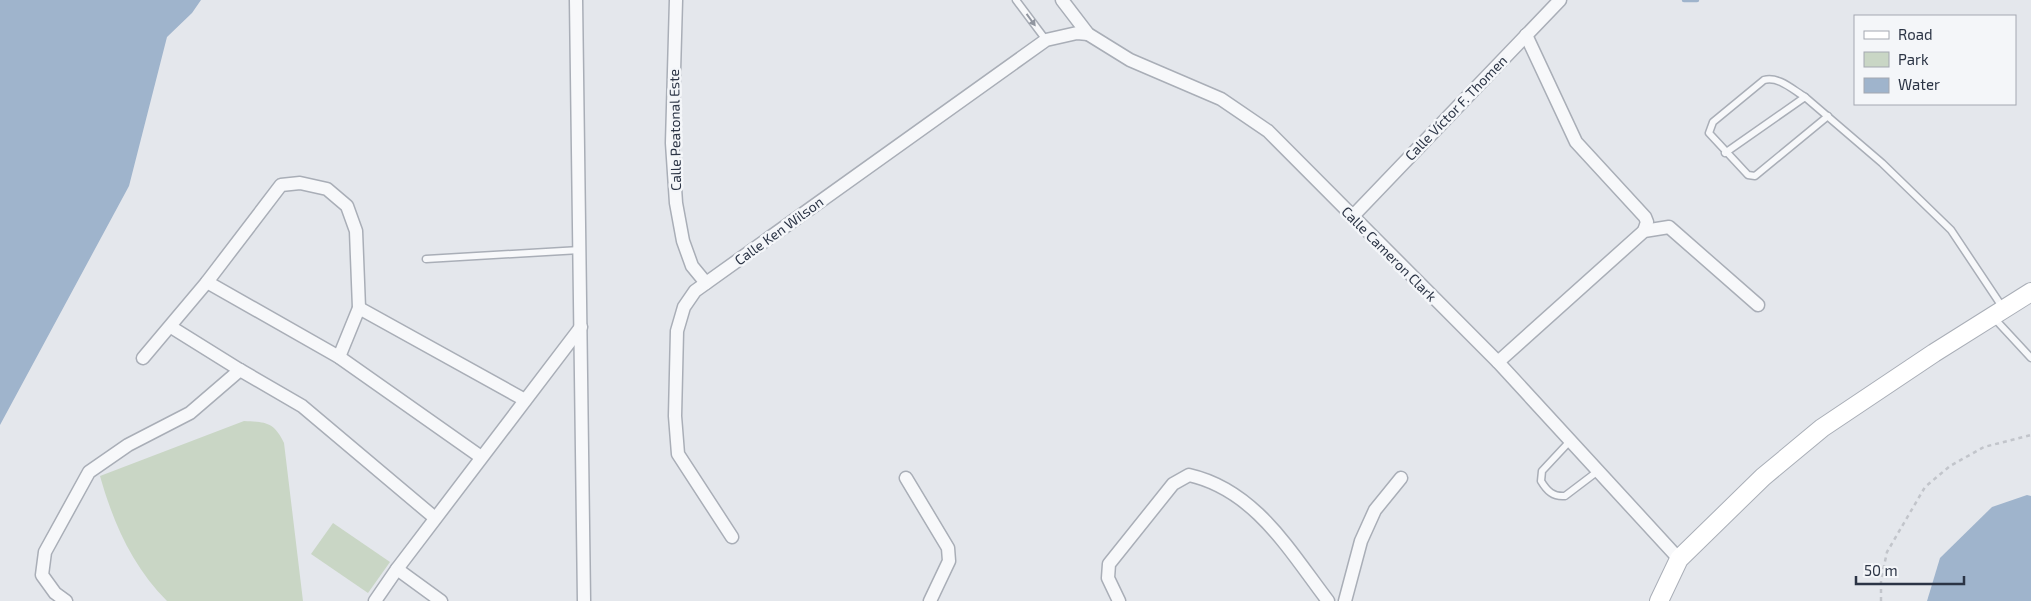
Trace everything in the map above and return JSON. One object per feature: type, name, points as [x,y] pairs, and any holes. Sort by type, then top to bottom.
[{"type":"main road","points":[[1659,601],[1679,559],[1763,477],[1822,428],[2031,292]]},
{"type":"street","points":[[576,0],[584,601]]},
{"type":"street","name":"Calle Peatonal Este","points":[[676,0],[672,144],[676,203],[683,240],[692,266],[706,283]]},
{"type":"street","name":"Calle Cameron Clark","points":[[1062,0],[1088,34],[1130,60],[1221,100],[1268,131],[1498,362],[1679,559]]},
{"type":"street","name":"Calle Víctor F. Thomen","points":[[1352,217],[1560,0]]},
{"type":"street","name":"Calle Ken Wilson","points":[[732,537],[678,454],[675,416],[677,331],[684,307],[695,291],[1046,40],[1077,33],[1088,34]]},
{"type":"street","points":[[1498,362],[1644,231],[1647,222],[1645,217],[1576,142],[1526,35]]},
{"type":"street","points":[[143,358],[171,327],[281,185],[300,183],[327,189],[347,206],[356,231],[359,308],[339,357]]},
{"type":"street","points":[[1644,231],[1669,227],[1758,306]]},
{"type":"street","points":[[206,282],[339,357],[482,457]]},
{"type":"street","points":[[359,308],[525,400]]},
{"type":"street","points":[[171,327],[302,406],[435,518]]},
{"type":"street","points":[[375,601],[435,518],[581,327]]},
{"type":"street","points":[[66,601],[52,597],[42,575],[45,552],[89,472],[128,444],[190,413],[240,370]]},
{"type":"street","points":[[1119,601],[1108,578],[1109,564],[1173,484],[1189,475],[1211,480],[1238,496],[1270,525],[1328,601]]},
{"type":"street","points":[[906,478],[948,548],[949,561],[930,601]]},
{"type":"street","points":[[1345,601],[1361,541],[1375,510],[1401,478]]},
{"type":"street","points":[[397,569],[441,601]]},
{"type":"lane","points":[[1016,0],[1046,40]]},
{"type":"lane","points":[[1828,116],[1755,176],[1748,175],[1725,153],[1709,133],[1712,122],[1764,80],[1770,78],[1781,82],[1806,98],[1828,116],[1882,163],[1951,230],[1999,313],[2031,358]]},
{"type":"lane","points":[[1725,153],[1806,98]]},
{"type":"lane","points":[[426,258],[580,250]]},
{"type":"lane","points":[[1570,441],[1542,471],[1541,481],[1546,489],[1552,494],[1565,496],[1598,471]]},
{"type":"path","points":[[1881,601],[1881,580],[1887,552],[1925,487],[1950,466],[1984,446],[2031,435]]},
{"type":"green space","points":[[244,421],[268,424],[277,431],[284,443],[303,601],[167,601],[144,573],[125,543],[111,510],[100,476]]},
{"type":"green space","points":[[333,523],[390,562],[368,593],[311,554]]},
{"type":"water","points":[[0,0],[201,0],[192,13],[167,37],[129,186],[0,425]]},
{"type":"water","points":[[2027,495],[2031,496],[2031,601],[1927,601],[1940,558],[1992,507]]},
{"type":"waterway","points":[[1684,0],[1697,0]]}]
